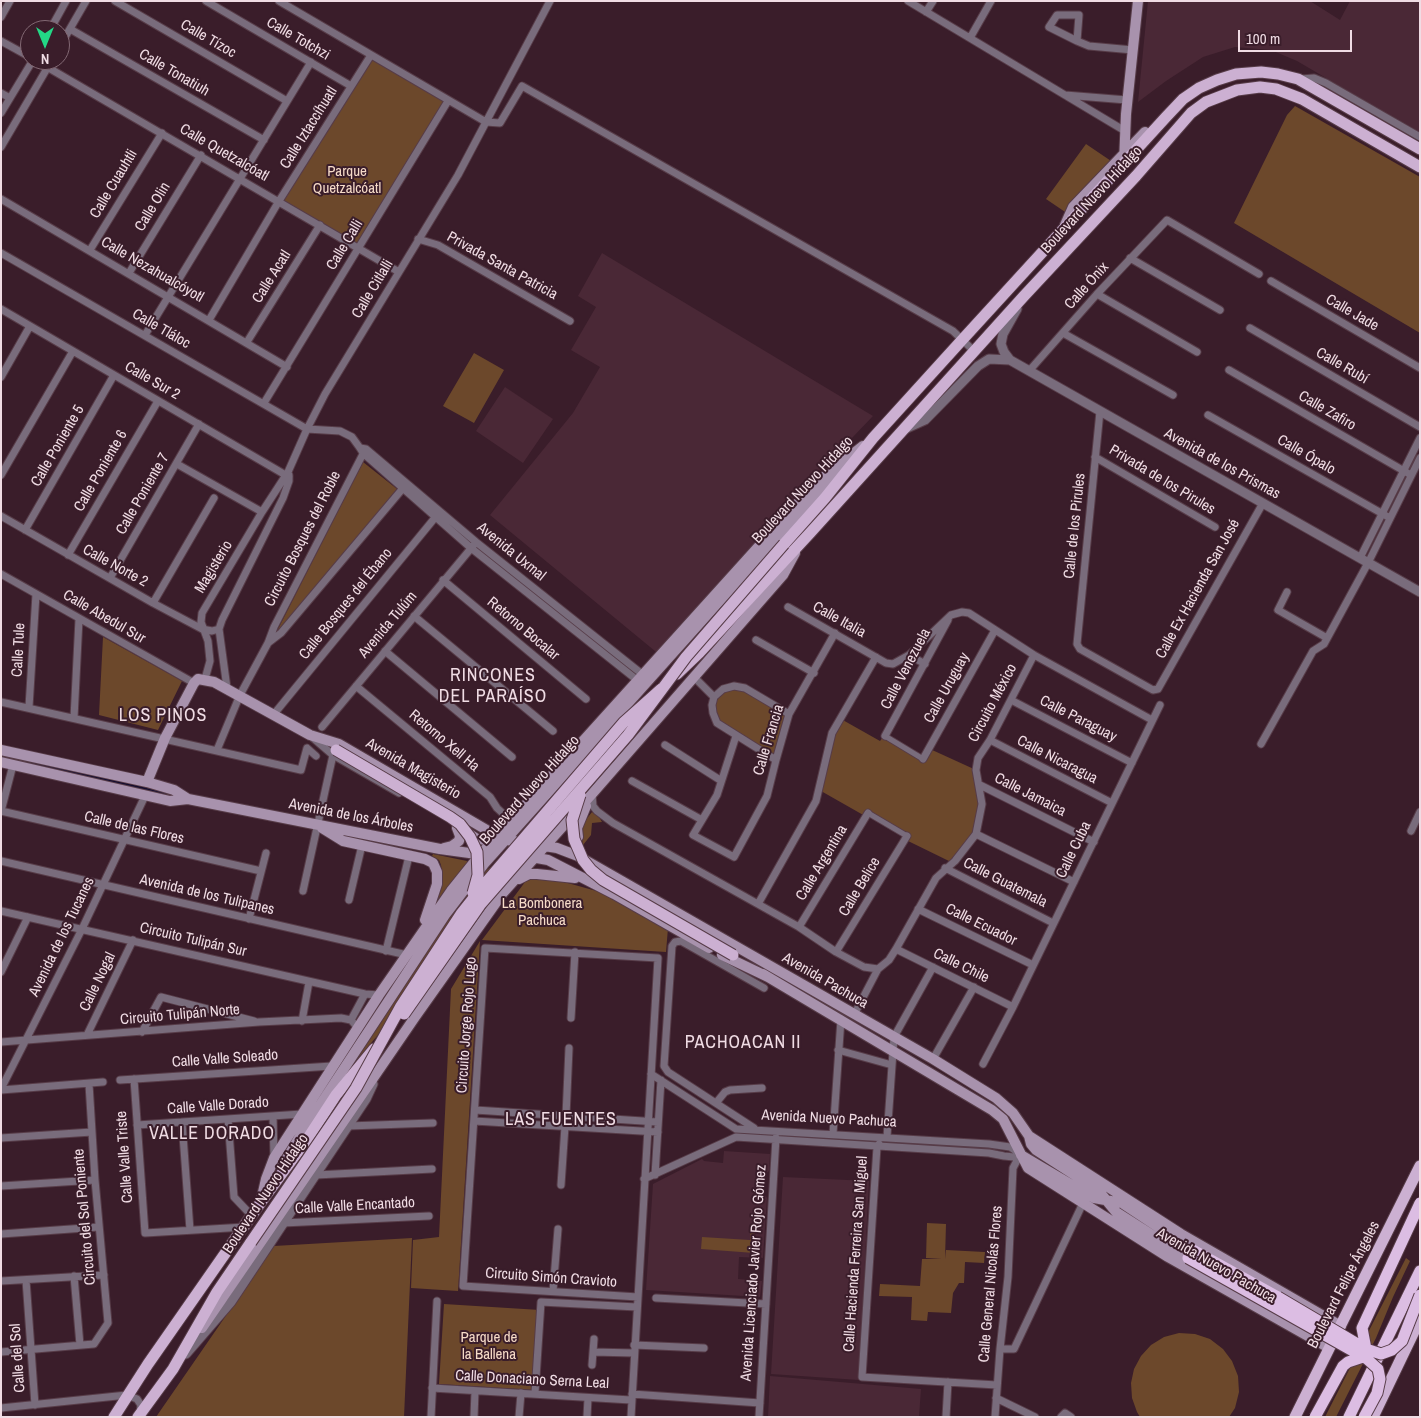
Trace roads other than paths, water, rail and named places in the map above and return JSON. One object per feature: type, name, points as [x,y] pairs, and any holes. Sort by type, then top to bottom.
[{"type":"highway","points":[[1365,1353],[1362,1328],[1420,1203]]},
{"type":"highway","points":[[1321,1417],[1420,1217]]},
{"type":"highway","points":[[1190,1254],[1365,1353],[1378,1369],[1380,1379],[1377,1393],[1364,1417]]},
{"type":"highway","points":[[1349,1417],[1420,1270]]},
{"type":"highway","points":[[1315,1417],[1343,1366],[1365,1353],[1381,1354],[1392,1350],[1402,1341],[1420,1295]]},
{"type":"main road","points":[[1085,230],[1096,211],[1114,191],[1120,178],[1138,1]]},
{"type":"main road","name":"Boulevard Nuevo Hidalgo","points":[[114,1417],[127,1395],[245,1227],[303,1130],[445,915],[493,855],[502,838],[538,805],[817,494],[873,438],[1062,232],[1121,160],[1183,99],[1199,88],[1236,74],[1261,72],[1278,74],[1298,79],[1420,149]]},
{"type":"main road","name":"Boulevard Nuevo Hidalgo","points":[[172,1369],[217,1292],[356,1088],[401,1006],[470,902],[524,843],[624,722],[696,656],[902,430],[924,414],[970,365],[974,358],[974,351],[1136,176],[1191,113],[1206,102],[1237,90],[1260,87],[1276,88],[1302,99],[1420,167]]},
{"type":"main road","points":[[1121,160],[1153,124],[1166,117]]},
{"type":"main road","points":[[1125,131],[1134,138],[1139,139]]},
{"type":"main road","points":[[1121,160],[1125,131]]},
{"type":"main road","points":[[502,838],[511,821],[815,484],[873,438]]},
{"type":"main road","name":"Boulevard Nuevo Hidalgo","points":[[139,1415],[502,894],[536,857],[588,791],[686,657],[824,498],[873,438]]},
{"type":"main road","name":"Boulevard Nuevo Hidalgo","points":[[261,1202],[345,1083],[404,1014],[480,905],[694,677],[783,575],[802,541]]},
{"type":"main road","points":[[147,782],[164,738],[194,683],[198,679],[205,679]]},
{"type":"main road","name":"Avenida Magisterio","points":[[205,679],[227,688],[310,735],[339,744],[502,838]]},
{"type":"main road","points":[[617,716],[627,691]]},
{"type":"main road","points":[[310,735],[334,753],[450,817],[466,831],[477,852],[478,861],[476,883],[470,902]]},
{"type":"main road","name":"Avenida de los Árboles","points":[[1,750],[147,782],[174,790],[188,799]]},
{"type":"main road","name":"Avenida de los Árboles","points":[[1,762],[170,802],[188,799],[440,849],[480,855],[510,855]]},
{"type":"main road","points":[[588,791],[577,828],[580,845],[594,865]]},
{"type":"main road","points":[[588,791],[574,809],[572,828],[577,850],[591,870],[604,880],[768,977]]},
{"type":"main road","points":[[261,1202],[266,1179],[274,1158],[332,1066],[354,1024],[379,995],[425,926],[480,855],[502,838],[527,803]]},
{"type":"main road","points":[[524,843],[538,805]]},
{"type":"main road","points":[[476,823],[491,828],[498,828],[511,821]]},
{"type":"main road","points":[[317,825],[342,841],[430,861],[436,867],[437,884],[425,920],[425,926]]},
{"type":"main road","points":[[458,828],[477,839],[502,838],[545,846]]},
{"type":"main road","points":[[440,849],[452,846],[459,840],[458,828]]},
{"type":"main road","points":[[502,838],[510,849],[502,894]]},
{"type":"main road","points":[[524,843],[536,857]]},
{"type":"main road","name":"Avenida Pachuca","points":[[545,846],[570,853],[594,865],[894,1037],[996,1098],[1013,1113],[1036,1150],[1098,1190],[1116,1212],[1169,1248],[1190,1254]]},
{"type":"main road","points":[[510,855],[548,860],[614,894],[730,959],[768,977]]},
{"type":"main road","points":[[513,882],[529,874],[584,880]]},
{"type":"main road","name":"Avenida Pachuca","points":[[768,977],[992,1110],[1003,1119],[1020,1154]]},
{"type":"main road","points":[[1029,1136],[1020,1154],[1094,1198],[1107,1201]]},
{"type":"main road","name":"Avenida Nuevo Pachuca","points":[[1029,1136],[1181,1234],[1341,1326]]},
{"type":"main road","name":"Avenida Nuevo Pachuca","points":[[1020,1154],[1028,1168],[1083,1203],[1168,1256],[1329,1348]]},
{"type":"main road","name":"Boulevard Felipe Ángeles","points":[[1295,1417],[1420,1166]]},
{"type":"main road","points":[[1314,1339],[1323,1330],[1325,1317]]},
{"type":"main road","points":[[1373,1417],[1420,1319]]},
{"type":"street","points":[[1,16],[10,1]]},
{"type":"street","points":[[56,20],[66,1]]},
{"type":"street","points":[[70,29],[86,1]]},
{"type":"street","name":"Calle Tízoc","points":[[115,1],[287,101]]},
{"type":"street","name":"Calle Totchzi","points":[[206,1],[352,86]]},
{"type":"street","points":[[279,1],[486,122],[500,123],[522,86],[947,328],[974,351]]},
{"type":"street","name":"Calle Citlalli","points":[[287,475],[325,394],[458,175],[550,1]]},
{"type":"street","points":[[908,1],[1125,131]]},
{"type":"street","points":[[926,12],[933,1]]},
{"type":"street","points":[[970,38],[991,1]]},
{"type":"street","points":[[1077,41],[1078,15],[1057,15],[1049,26],[1077,41],[1089,46],[1133,50]]},
{"type":"street","name":"Calle Tonatiuh","points":[[70,29],[264,140]]},
{"type":"street","points":[[1,41],[20,51]]},
{"type":"street","name":"Calle Iztaccíhuatl","points":[[209,320],[279,201],[371,55]]},
{"type":"street","points":[[145,335],[311,62]]},
{"type":"street","points":[[1,113],[28,70]]},
{"type":"street","points":[[1,147],[46,70]]},
{"type":"street","name":"Calle Quetzalcóatl","points":[[53,70],[399,272]]},
{"type":"street","points":[[1298,79],[1314,78],[1326,83],[1420,137]]},
{"type":"street","points":[[1,93],[10,98]]},
{"type":"street","points":[[1062,95],[1127,100]]},
{"type":"street","points":[[1089,110],[1090,97]]},
{"type":"street","name":"Calle Calli","points":[[264,404],[448,101]]},
{"type":"street","name":"Calle Cuauhtli","points":[[90,250],[162,133]]},
{"type":"street","name":"Calle Olin","points":[[129,273],[201,156]]},
{"type":"street","name":"Calle Nezahualcóyotl","points":[[1,199],[287,366]]},
{"type":"street","name":"Calle Ónix","points":[[1030,371],[1097,294],[1166,220],[1259,274]]},
{"type":"street","name":"Calle Acatl","points":[[247,342],[320,225]]},
{"type":"street","name":"Privada Santa Patricia","points":[[418,239],[438,245],[570,321]]},
{"type":"street","name":"Calle Tláloc","points":[[1,253],[307,429]]},
{"type":"street","points":[[1130,258],[1220,310]]},
{"type":"street","name":"Calle Jade","points":[[1271,282],[1420,368]]},
{"type":"street","points":[[1097,294],[1197,352]]},
{"type":"street","points":[[1010,360],[1001,344],[1003,334],[1024,296]]},
{"type":"street","name":"Calle Sur 2","points":[[1,309],[287,475]]},
{"type":"street","points":[[1,377],[30,326]]},
{"type":"street","name":"Calle Rubí","points":[[1250,328],[1420,427]]},
{"type":"street","points":[[1063,333],[1173,395]]},
{"type":"street","points":[[1,475],[73,351]]},
{"type":"street","points":[[902,430],[926,420],[978,366],[989,359],[1010,360]]},
{"type":"street","name":"Avenida de los Prismas","points":[[1010,360],[1420,592]]},
{"type":"street","name":"Calle Zafiro","points":[[1229,370],[1412,475]]},
{"type":"street","name":"Calle Poniente 5","points":[[25,530],[114,376]]},
{"type":"street","name":"Calle Poniente 6","points":[[68,555],[158,401]]},
{"type":"street","name":"Calle de los Pirules","points":[[1100,411],[1077,644],[1080,649],[1153,690],[1158,689]]},
{"type":"street","name":"Calle Ópalo","points":[[1208,415],[1390,518]]},
{"type":"street","name":"Calle Poniente 7","points":[[110,578],[199,424]]},
{"type":"street","name":"Avenida Uxmal","points":[[307,429],[340,431],[352,437],[363,450],[474,545],[640,677]]},
{"type":"street","points":[[1261,744],[1313,652],[1324,644],[1364,560],[1382,514],[1420,438]]},
{"type":"street","name":"Circuito Bosques del Roble","points":[[217,750],[240,695],[268,643],[274,626],[363,450]]},
{"type":"street","name":"Privada de los Pirules","points":[[1095,456],[1215,527]]},
{"type":"street","points":[[1364,560],[1390,518],[1420,458]]},
{"type":"street","points":[[177,464],[262,512]]},
{"type":"street","name":"Magisterio","points":[[205,679],[210,661],[208,640],[202,629],[202,613],[262,512],[287,475]]},
{"type":"street","name":"Magisterio","points":[[219,629],[282,498],[287,475]]},
{"type":"street","name":"Circuito Bosques del Roble","points":[[268,643],[281,633],[404,486]]},
{"type":"street","points":[[153,603],[214,498]]},
{"type":"street","name":"Calle Ex Hacienda San José","points":[[1158,689],[1263,503]]},
{"type":"street","name":"Calle Bosques del Ébano","points":[[274,714],[438,514]]},
{"type":"street","name":"Calle Norte 2","points":[[1,516],[202,629],[212,631],[219,629]]},
{"type":"street","name":"Avenida Tulúm","points":[[322,727],[474,545]]},
{"type":"street","name":"Calle Abedul Sur","points":[[1,574],[194,683]]},
{"type":"street","name":"Retorno Bocalar","points":[[443,580],[586,699]]},
{"type":"street","points":[[1287,592],[1278,610],[1327,638]]},
{"type":"street","name":"Calle Tule","points":[[29,708],[36,594]]},
{"type":"street","name":"Calle Italia","points":[[788,607],[876,657]]},
{"type":"street","name":"Circuito México","points":[[856,1011],[878,969],[889,960],[936,878],[955,861],[976,834],[982,804],[976,770],[978,758],[990,740],[1034,655],[969,613],[962,612],[951,615]]},
{"type":"street","points":[[758,904],[816,801],[832,733],[876,657],[886,663],[894,664],[909,655],[951,615]]},
{"type":"street","name":"Calle Venezuela","points":[[885,736],[951,615]]},
{"type":"street","points":[[414,616],[553,731]]},
{"type":"street","points":[[74,718],[79,619]]},
{"type":"street","points":[[219,629],[227,688]]},
{"type":"street","name":"Calle Uruguay","points":[[923,759],[995,630]]},
{"type":"street","name":"Calle Francia","points":[[702,820],[693,835],[734,857],[767,796],[789,714],[835,634]]},
{"type":"street","points":[[756,640],[814,673]]},
{"type":"street","points":[[385,651],[512,757]]},
{"type":"street","points":[[909,655],[925,664]]},
{"type":"street","points":[[1034,655],[1152,720]]},
{"type":"street","points":[[694,677],[714,697]]},
{"type":"street","name":"Retorno Xell Ha","points":[[356,686],[490,797],[497,808],[511,821]]},
{"type":"street","points":[[776,760],[717,723],[712,713],[714,697],[723,689],[734,686],[745,688],[789,714]]},
{"type":"street","name":"Calle Paraguay","points":[[1010,700],[1132,762]]},
{"type":"street","points":[[1,702],[301,770],[307,748],[316,756]]},
{"type":"street","name":"Calle Cuba","points":[[983,1064],[1013,1007],[1160,705]]},
{"type":"street","points":[[632,781],[702,820],[717,794],[720,780],[736,736]]},
{"type":"street","points":[[885,736],[923,759]]},
{"type":"street","name":"Calle Nicaragua","points":[[990,740],[1112,803]]},
{"type":"street","points":[[665,745],[720,780]]},
{"type":"street","points":[[303,891],[334,753]]},
{"type":"street","name":"Avenida Magisterio","points":[[334,753],[458,828]]},
{"type":"street","points":[[1,811],[13,765]]},
{"type":"street","name":"Calle Jamaica","points":[[980,785],[1094,842]]},
{"type":"street","points":[[588,791],[597,811],[613,823],[799,927],[836,952],[864,967],[878,969]]},
{"type":"street","name":"Avenida de los Tucanes","points":[[1,1090],[82,929],[145,796]]},
{"type":"street","name":"Calle de las Flores","points":[[1,811],[261,871]]},
{"type":"street","points":[[1411,831],[1420,812]]},
{"type":"street","points":[[868,813],[907,836]]},
{"type":"street","name":"Calle Argentina","points":[[799,927],[868,813]]},
{"type":"street","points":[[976,834],[1074,882]]},
{"type":"street","name":"Calle Belice","points":[[836,952],[907,836]]},
{"type":"street","points":[[349,900],[362,845]]},
{"type":"street","points":[[249,919],[266,853]]},
{"type":"street","points":[[386,950],[409,856]]},
{"type":"street","name":"Avenida de los Tulipanes","points":[[1,861],[407,955]]},
{"type":"street","name":"Calle Guatemala","points":[[946,868],[1053,924]]},
{"type":"street","name":"Calle Ecuador","points":[[918,909],[1033,965]]},
{"type":"street","name":"Circuito Tulipán Sur","points":[[1,911],[309,982],[365,994],[379,995]]},
{"type":"street","points":[[1,972],[28,917]]},
{"type":"street","name":"Calle Nogal","points":[[87,1036],[133,940]]},
{"type":"street","points":[[756,1130],[668,1072],[664,1066],[672,946],[675,942],[680,941],[764,988]]},
{"type":"street","name":"Circuito Jorge Rojo Lugo","points":[[463,1286],[486,948],[658,958],[631,1417]]},
{"type":"street","name":"Calle Chile","points":[[896,949],[1013,1007]]},
{"type":"street","points":[[571,1018],[575,952]]},
{"type":"street","points":[[887,1137],[894,1037],[933,967]]},
{"type":"street","points":[[302,1021],[309,982]]},
{"type":"street","points":[[933,1060],[974,987]]},
{"type":"street","points":[[354,1024],[365,994]]},
{"type":"street","points":[[142,1032],[161,997],[259,1022]]},
{"type":"street","name":"Circuito Tulipán Norte","points":[[1,1042],[259,1022],[340,1018],[354,1024]]},
{"type":"street","points":[[833,1134],[841,1020]]},
{"type":"street","points":[[566,1116],[569,1048]]},
{"type":"street","points":[[838,1050],[892,1066]]},
{"type":"street","name":"Calle Valle Soleado","points":[[120,1080],[332,1066]]},
{"type":"street","name":"Boulevard Nuevo Hidalgo","points":[[172,1369],[231,1302],[366,1099],[378,1072]]},
{"type":"street","name":"Avenida Nuevo Pachuca","points":[[644,1179],[736,1137],[989,1153],[1014,1157],[1020,1154],[1010,1147],[1000,1145],[736,1128],[650,1074]]},
{"type":"street","name":"Calle Valle Triste","points":[[134,1079],[145,1233],[190,1230]]},
{"type":"street","points":[[655,1175],[661,1080]]},
{"type":"street","points":[[1,1090],[103,1082]]},
{"type":"street","name":"Circuito del Sol Poniente","points":[[80,1345],[94,1344],[108,1323],[88,1084]]},
{"type":"street","points":[[716,1103],[725,1092],[730,1090],[762,1088]]},
{"type":"street","points":[[475,1110],[658,1122]]},
{"type":"street","points":[[518,1113],[518,1123]]},
{"type":"street","name":"Calle Valle Dorado","points":[[137,1126],[302,1114]]},
{"type":"street","points":[[272,1116],[274,1158]]},
{"type":"street","points":[[736,1117],[736,1137]]},
{"type":"street","points":[[228,1119],[234,1198],[252,1216]]},
{"type":"street","points":[[612,1129],[613,1119]]},
{"type":"street","points":[[474,1121],[658,1132]]},
{"type":"street","points":[[182,1122],[190,1230],[245,1227]]},
{"type":"street","points":[[348,1126],[433,1123]]},
{"type":"street","points":[[561,1185],[565,1126]]},
{"type":"street","name":"Avenida Licenciado Javier Rojo Gómez","points":[[759,1417],[777,1131]]},
{"type":"street","points":[[1,1138],[92,1132]]},
{"type":"street","name":"Calle Hacienda Ferreira San Miguel","points":[[887,1137],[877,1147],[862,1377],[948,1382]]},
{"type":"street","name":"Calle General Nicolás Flores","points":[[995,1417],[1008,1277],[1013,1168],[1020,1154]]},
{"type":"street","points":[[316,1175],[432,1169]]},
{"type":"street","points":[[1,1186],[95,1180]]},
{"type":"street","points":[[1000,1349],[1014,1348],[1083,1203]]},
{"type":"street","name":"Calle Valle Encantado","points":[[283,1223],[429,1216]]},
{"type":"street","points":[[1,1234],[99,1227]]},
{"type":"street","points":[[553,1291],[558,1229]]},
{"type":"street","points":[[1,1281],[104,1275]]},
{"type":"street","points":[[1,1352],[80,1345],[74,1276]]},
{"type":"street","name":"Calle del Sol","points":[[26,1280],[36,1404]]},
{"type":"street","name":"Circuito Simón Cravioto","points":[[463,1286],[638,1297]]},
{"type":"street","points":[[656,1298],[766,1304]]},
{"type":"street","points":[[431,1417],[437,1301]]},
{"type":"street","name":"Circuito Simón Cravioto","points":[[535,1393],[541,1302],[637,1307]]},
{"type":"street","points":[[592,1365],[594,1339]]},
{"type":"street","points":[[634,1345],[704,1348]]},
{"type":"street","points":[[593,1352],[634,1354]]},
{"type":"street","points":[[946,1417],[948,1382],[997,1385]]},
{"type":"street","name":"Calle Donaciano Serna Leal","points":[[432,1388],[521,1392],[588,1398],[632,1397],[760,1403]]},
{"type":"street","points":[[474,1417],[475,1390]]},
{"type":"street","points":[[520,1417],[521,1392]]},
{"type":"street","points":[[1,1408],[127,1395],[138,1399],[141,1405],[139,1415]]},
{"type":"street","points":[[587,1417],[588,1398]]},
{"type":"street","points":[[996,1398],[1035,1417]]},
{"type":"street","points":[[1061,1417],[1065,1413],[1071,1417]]},
{"type":"waterway","points":[[1,756],[176,796]]},
{"type":"district","name":"RINCONES DEL PARAÍSO","points":[[493,686]]},
{"type":"district","name":"LOS PINOS","points":[[163,716]]},
{"type":"district","name":"PACHOACAN II","points":[[743,1043]]},
{"type":"district","name":"LAS FUENTES","points":[[561,1120]]},
{"type":"district","name":"VALLE DORADO","points":[[212,1134]]},
{"type":"park label","name":"Parque Quetzalcóatl","points":[[347,180]]},
{"type":"park label","name":"La Bombonera Pachuca","points":[[542,912]]},
{"type":"park label","name":"Parque de la Ballena","points":[[489,1346]]}]
